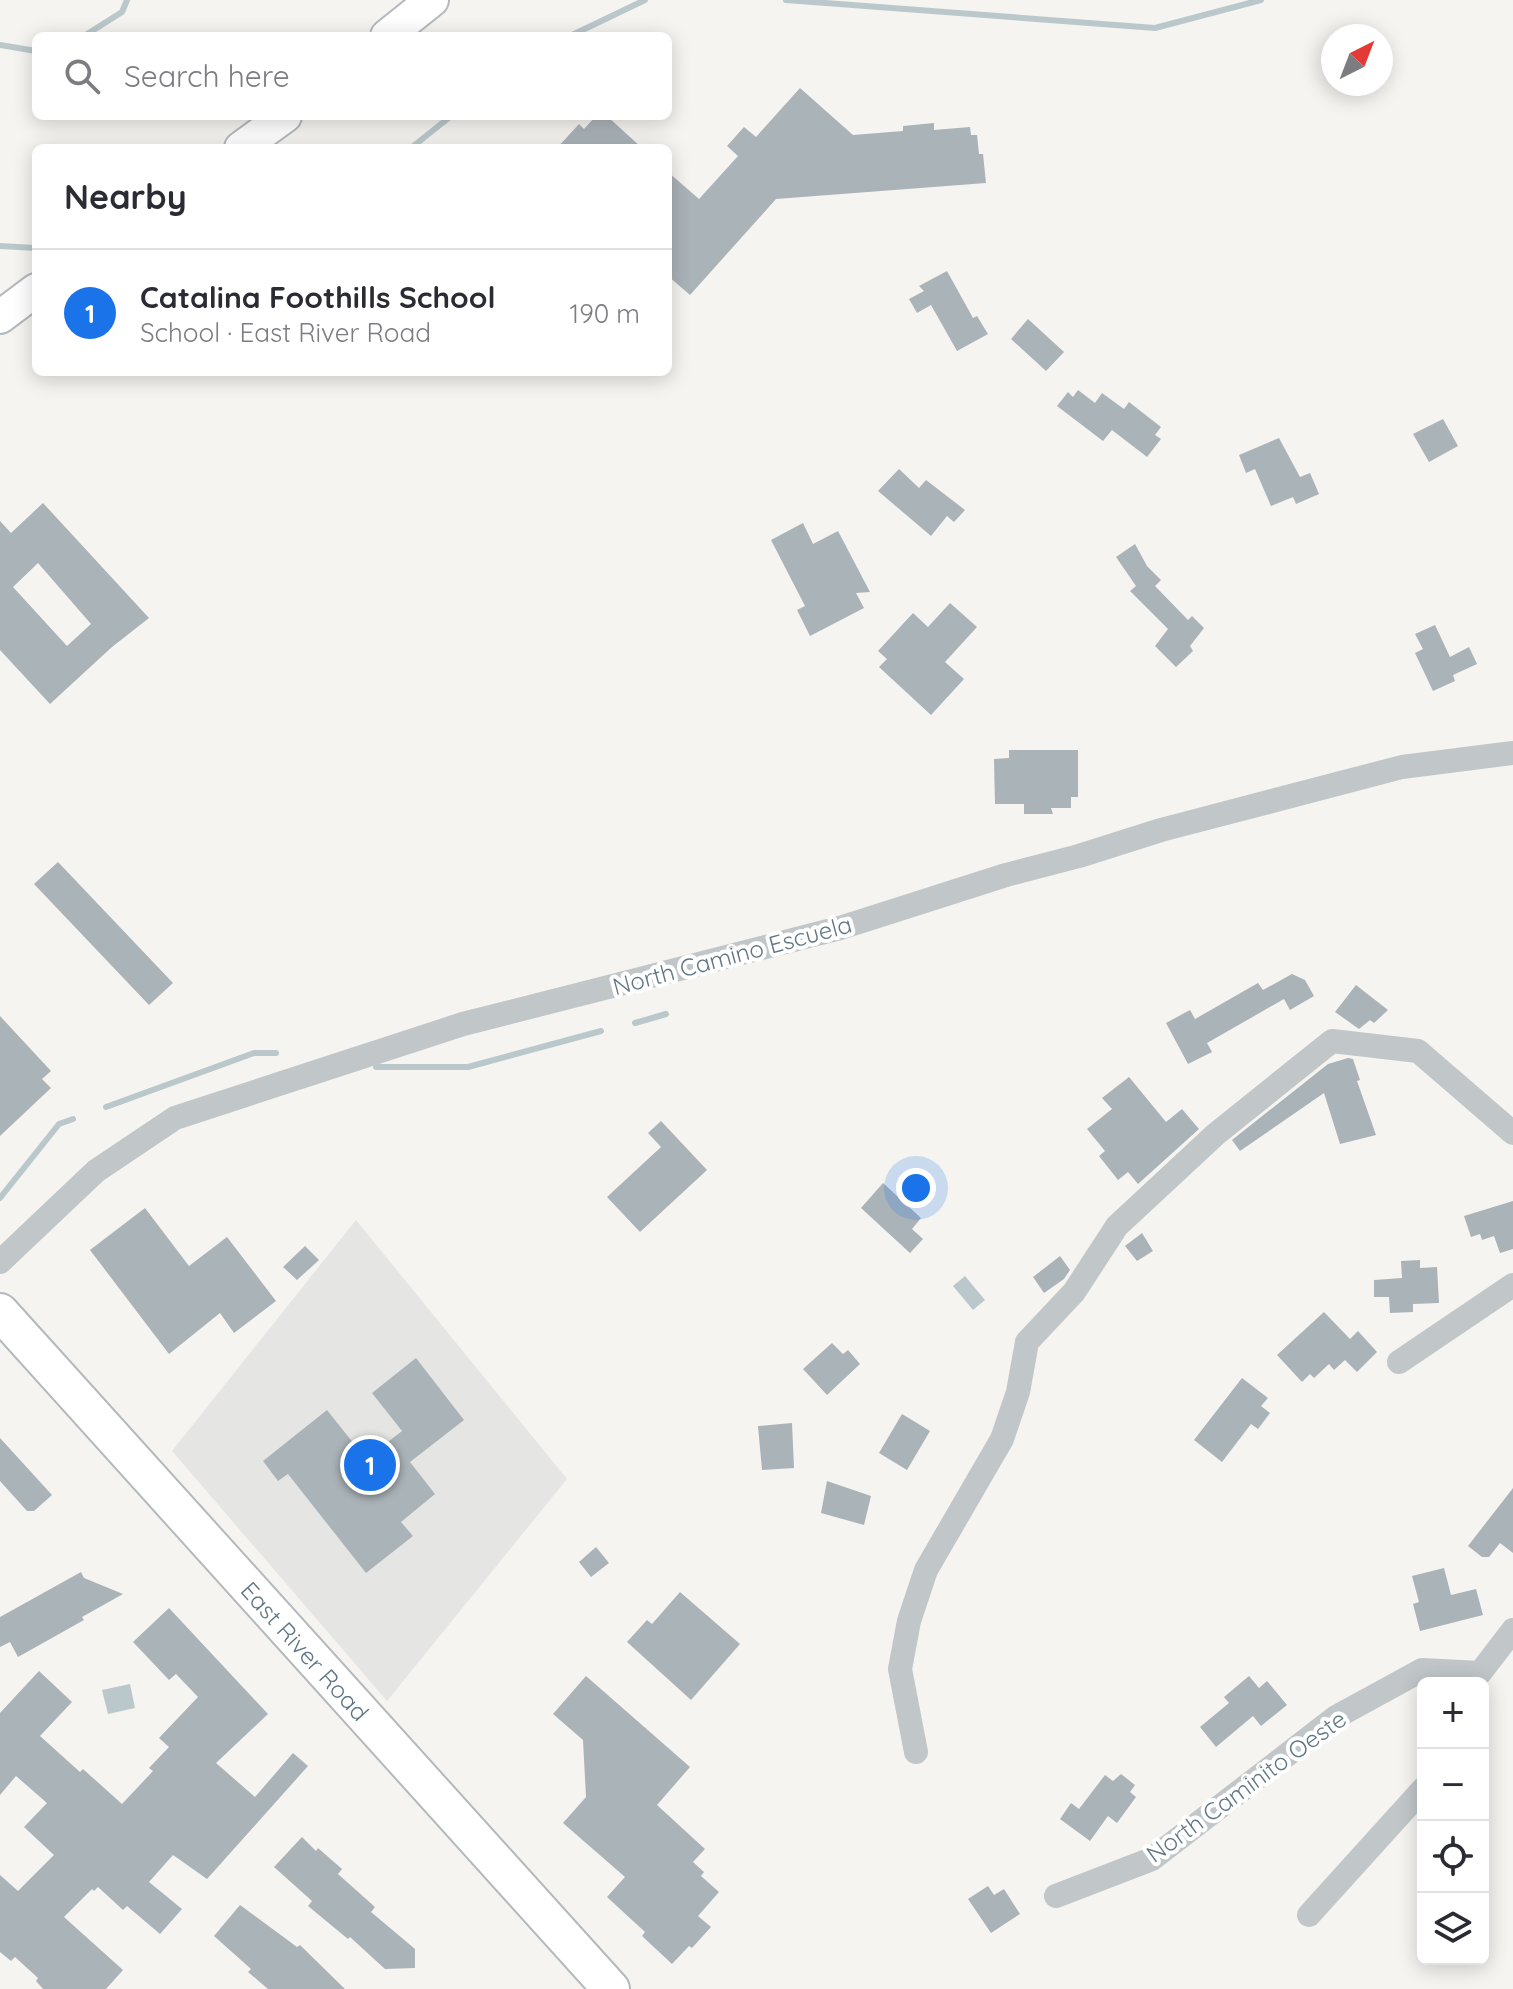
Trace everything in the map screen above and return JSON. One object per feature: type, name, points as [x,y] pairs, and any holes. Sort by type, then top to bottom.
[{"type":"main road","points":[[392,32],[432,0]]},
{"type":"main road","points":[[246,144],[280,120]]},
{"type":"main road","points":[[0,317],[32,293]]},
{"type":"main road","name":"East River Road","points":[[0,1312],[611,1989]]},
{"type":"street","name":"North Camino Escuela","points":[[0,1262],[96,1171],[175,1118],[463,1024],[840,928],[1161,830],[1402,767],[1513,753]]},
{"type":"street","points":[[916,1752],[900,1669],[909,1621],[926,1570],[1002,1439],[1018,1392],[1027,1342],[1074,1292],[1117,1226],[1216,1134],[1332,1041],[1418,1051],[1513,1133]]},
{"type":"street","points":[[1399,1362],[1513,1285]]},
{"type":"street","points":[[1481,1677],[1513,1630]]},
{"type":"street","name":"North Caminito Oeste","points":[[1056,1896],[1152,1859],[1336,1717],[1422,1670],[1473,1677]]},
{"type":"street","points":[[1309,1915],[1417,1796]]},
{"type":"shaded area","points":[[356,1220],[567,1479],[387,1701],[172,1451]]},
{"type":"shaded area","points":[[965,1276],[985,1300],[973,1310],[953,1286]]},
{"type":"shaded area","points":[[130,1684],[135,1708],[108,1714],[102,1690]]},
{"type":"building","points":[[800,88],[853,135],[903,131],[903,126],[934,123],[934,130],[970,127],[971,135],[977,135],[979,154],[983,154],[986,183],[776,199],[690,295],[672,279],[672,175],[699,199],[738,156],[727,146],[744,127],[756,137]]},
{"type":"building","points":[[592,120],[611,120],[638,144],[561,144],[579,124],[584,129]]},
{"type":"building","points":[[947,271],[973,318],[977,316],[988,334],[957,351],[931,305],[917,313],[909,299],[924,291],[919,286]]},
{"type":"building","points":[[1028,319],[1064,352],[1046,371],[1011,339]]},
{"type":"building","points":[[1078,390],[1095,403],[1102,393],[1124,409],[1129,402],[1161,427],[1155,435],[1161,439],[1147,457],[1112,430],[1103,441],[1057,406],[1068,392],[1073,397]]},
{"type":"building","points":[[1443,419],[1458,446],[1429,462],[1413,434]]},
{"type":"building","points":[[1279,438],[1300,477],[1310,473],[1319,494],[1296,504],[1293,497],[1271,506],[1255,469],[1246,473],[1239,455]]},
{"type":"building","points":[[899,469],[919,488],[926,480],[965,510],[954,522],[947,516],[931,536],[878,491]]},
{"type":"building","points":[[43,503],[149,618],[50,704],[0,650],[0,521],[11,533]],"holes":[[[38,563],[91,624],[67,646],[13,587]]]},
{"type":"building","points":[[803,523],[813,544],[838,531],[870,592],[856,593],[864,608],[810,636],[797,610],[805,606],[771,540]]},
{"type":"building","points":[[1135,544],[1147,566],[1161,580],[1155,586],[1188,620],[1192,616],[1204,628],[1190,646],[1193,651],[1176,667],[1155,646],[1168,629],[1130,591],[1136,586],[1116,557]]},
{"type":"building","points":[[950,603],[977,627],[945,662],[964,679],[931,715],[879,667],[887,659],[878,651],[913,613],[928,627]]},
{"type":"building","points":[[1435,625],[1450,657],[1469,647],[1477,664],[1453,675],[1455,681],[1433,691],[1415,653],[1423,649],[1415,634]]},
{"type":"building","points":[[1009,750],[1078,750],[1078,797],[1071,797],[1071,808],[1051,808],[1053,814],[1024,814],[1024,804],[995,804],[994,759],[1009,758]]},
{"type":"building","points":[[58,862],[173,983],[149,1005],[34,884]]},
{"type":"building","points":[[1292,974],[1305,980],[1314,996],[1290,1010],[1284,999],[1207,1043],[1212,1052],[1188,1064],[1166,1023],[1190,1010],[1195,1019],[1258,983],[1263,990]]},
{"type":"building","points":[[1356,985],[1388,1010],[1374,1023],[1370,1020],[1359,1029],[1335,1012]]},
{"type":"building","points":[[0,1016],[51,1071],[42,1079],[51,1088],[0,1136]]},
{"type":"building","points":[[1353,1059],[1360,1080],[1357,1081],[1376,1135],[1340,1144],[1324,1093],[1240,1151],[1232,1140],[1328,1064]]},
{"type":"building","points":[[1129,1077],[1166,1122],[1182,1109],[1199,1129],[1138,1184],[1128,1172],[1118,1180],[1099,1156],[1105,1151],[1087,1129],[1112,1109],[1102,1098]]},
{"type":"building","points":[[661,1121],[707,1170],[640,1232],[607,1197],[661,1147],[648,1133]]},
{"type":"building","points":[[883,1183],[921,1218],[912,1229],[923,1239],[910,1253],[861,1208]]},
{"type":"building","points":[[1513,1201],[1513,1249],[1500,1253],[1494,1236],[1482,1240],[1480,1234],[1471,1237],[1464,1216]]},
{"type":"building","points":[[145,1208],[189,1266],[227,1237],[276,1301],[234,1333],[220,1313],[169,1354],[90,1250]]},
{"type":"building","points":[[1142,1233],[1153,1251],[1137,1261],[1125,1246]]},
{"type":"building","points":[[305,1246],[319,1260],[297,1280],[283,1267]]},
{"type":"building","points":[[1060,1256],[1070,1270],[1064,1279],[1044,1293],[1033,1277]]},
{"type":"building","points":[[1420,1260],[1420,1268],[1437,1267],[1439,1303],[1413,1304],[1413,1312],[1390,1313],[1389,1297],[1374,1297],[1374,1280],[1402,1278],[1401,1261]]},
{"type":"building","points":[[1324,1312],[1350,1339],[1358,1331],[1377,1352],[1357,1372],[1345,1360],[1334,1370],[1329,1364],[1314,1378],[1310,1374],[1302,1382],[1277,1355]]},
{"type":"building","points":[[832,1343],[843,1354],[848,1350],[860,1364],[827,1395],[803,1369]]},
{"type":"building","points":[[416,1358],[464,1420],[410,1462],[435,1494],[401,1522],[413,1536],[366,1573],[288,1474],[278,1481],[263,1461],[327,1410],[366,1459],[402,1431],[372,1393]]},
{"type":"building","points":[[1242,1378],[1268,1398],[1261,1406],[1270,1413],[1258,1429],[1251,1424],[1222,1462],[1194,1440]]},
{"type":"building","points":[[902,1414],[930,1431],[907,1470],[879,1453]]},
{"type":"building","points":[[792,1423],[794,1468],[762,1470],[758,1426]]},
{"type":"building","points":[[0,1438],[52,1495],[34,1511],[27,1511],[0,1481]]},
{"type":"building","points":[[827,1481],[871,1496],[864,1525],[821,1513]]},
{"type":"building","points":[[1513,1488],[1513,1553],[1500,1543],[1489,1557],[1482,1557],[1468,1546]]},
{"type":"building","points":[[596,1547],[609,1563],[591,1577],[579,1562]]},
{"type":"building","points":[[1444,1568],[1451,1595],[1476,1589],[1483,1615],[1420,1631],[1413,1604],[1419,1602],[1412,1576]]},
{"type":"building","points":[[81,1572],[84,1578],[123,1594],[18,1657],[10,1642],[0,1647],[0,1617]]},
{"type":"building","points":[[680,1592],[740,1644],[691,1700],[627,1642],[647,1620],[652,1624]]},
{"type":"building","points":[[169,1608],[268,1714],[216,1763],[255,1797],[293,1753],[308,1766],[207,1879],[173,1855],[149,1882],[182,1909],[160,1934],[127,1906],[123,1910],[98,1887],[94,1891],[92,1889],[64,1917],[123,1970],[106,1989],[43,1989],[36,1981],[38,1978],[15,1957],[11,1961],[0,1952],[0,1875],[18,1891],[54,1855],[24,1827],[47,1803],[16,1776],[0,1795],[0,1713],[39,1671],[72,1702],[40,1736],[122,1804],[153,1771],[149,1768],[169,1747],[159,1738],[198,1697],[176,1674],[169,1680],[133,1642]]},
{"type":"building","points":[[586,1676],[690,1767],[657,1805],[705,1849],[693,1862],[704,1872],[701,1876],[719,1892],[698,1916],[711,1927],[672,1964],[642,1936],[645,1932],[607,1897],[625,1877],[563,1823],[586,1797],[583,1740],[553,1714]]},
{"type":"building","points":[[1249,1676],[1259,1688],[1267,1681],[1287,1705],[1261,1726],[1253,1716],[1216,1747],[1200,1727],[1229,1703],[1224,1697]]},
{"type":"building","points":[[1121,1774],[1135,1785],[1130,1792],[1136,1797],[1117,1823],[1108,1816],[1090,1841],[1060,1819],[1071,1803],[1079,1809],[1105,1775],[1113,1781]]},
{"type":"building","points":[[302,1837],[342,1869],[338,1874],[375,1907],[371,1912],[415,1949],[415,1968],[385,1969],[350,1937],[348,1939],[308,1906],[312,1901],[274,1867]]},
{"type":"building","points":[[988,1886],[994,1895],[1004,1889],[1020,1914],[991,1933],[968,1899]]},
{"type":"building","points":[[240,1905],[297,1947],[300,1945],[345,1989],[268,1989],[214,1936]]},
{"type":"waterway","points":[[90,32],[122,12],[127,0]]},
{"type":"waterway","points":[[578,32],[645,0]]},
{"type":"waterway","points":[[786,0],[1155,28],[1261,0]]},
{"type":"waterway","points":[[0,45],[32,50]]},
{"type":"waterway","points":[[416,144],[446,120]]},
{"type":"waterway","points":[[0,246],[32,248]]},
{"type":"waterway","points":[[635,1023],[666,1014]]},
{"type":"waterway","points":[[376,1067],[468,1067],[601,1031]]},
{"type":"waterway","points":[[106,1107],[254,1053],[276,1053]]},
{"type":"waterway","points":[[0,1198],[59,1124],[73,1119]]},
{"type":"place","name":"Catalina Foothills School","points":[[370,1465]]}]
